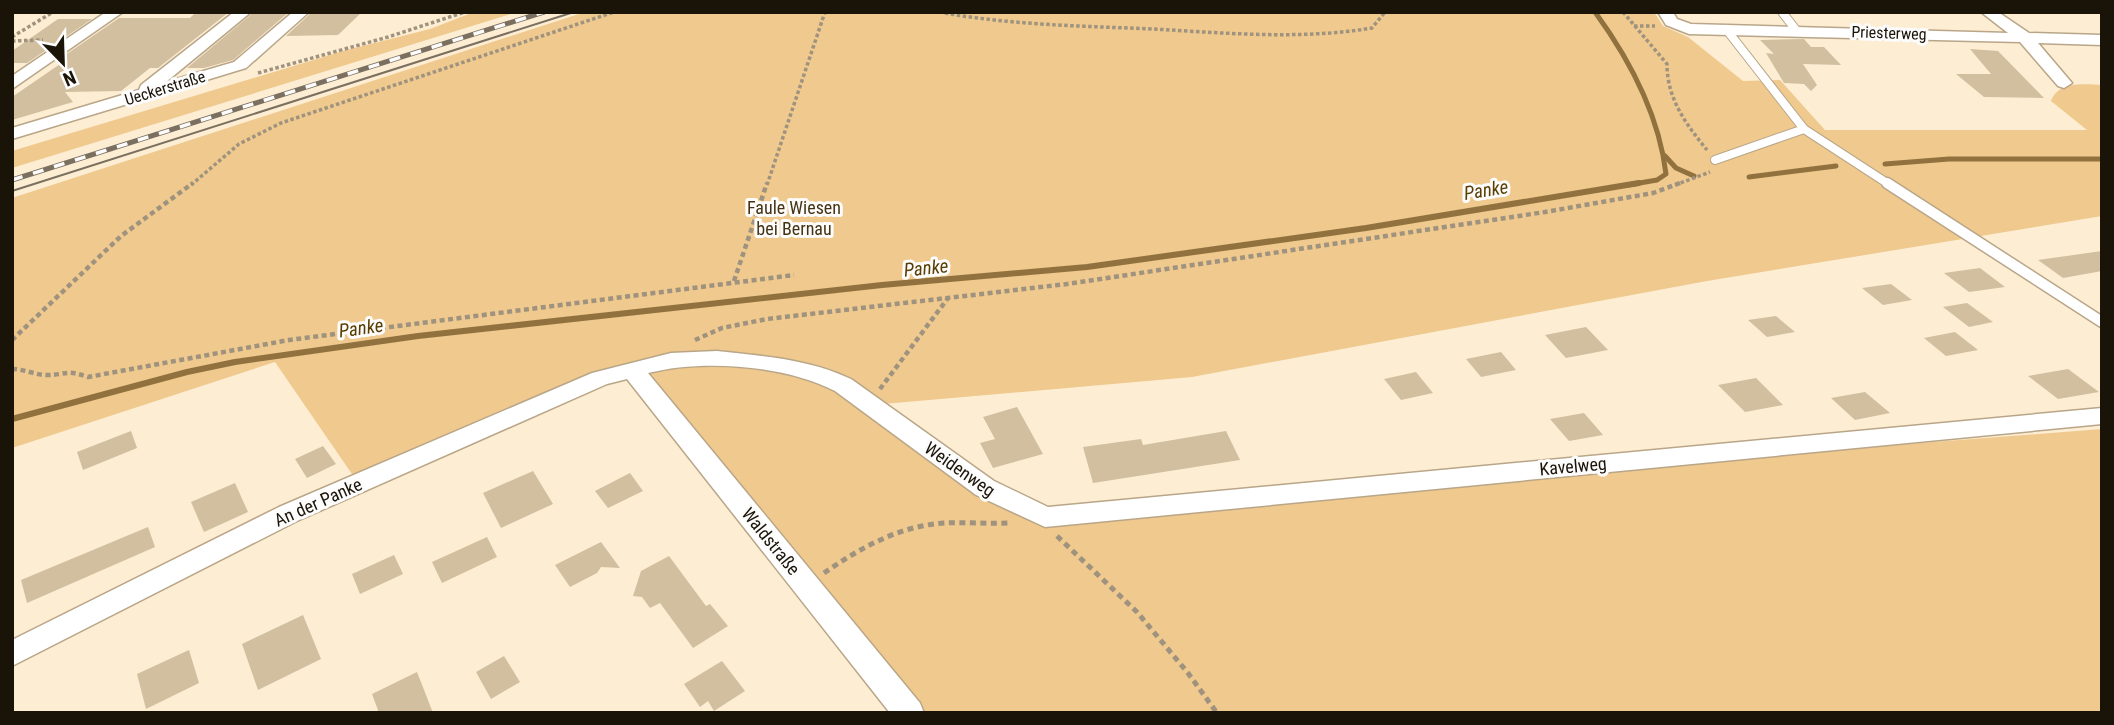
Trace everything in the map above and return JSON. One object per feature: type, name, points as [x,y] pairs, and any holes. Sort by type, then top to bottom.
[{"type":"street","points":[[12,84],[116,12]]},
{"type":"street","points":[[139,96],[244,12]]},
{"type":"street","name":"Ueckerstraße","points":[[12,134],[240,65],[302,12]]},
{"type":"street","points":[[1665,12],[1677,26]]},
{"type":"street","points":[[1987,12],[2024,37],[2064,83]]},
{"type":"street","name":"Priesterweg","points":[[1677,26],[1689,29],[2102,40]]},
{"type":"street","name":"Weidenweg","points":[[632,369],[671,360],[717,358],[790,366],[819,373],[843,385],[985,488],[1045,517]]},
{"type":"street","name":"Waldstraße","points":[[632,369],[909,713]]},
{"type":"street","name":"An der Panke","points":[[12,654],[288,514],[600,378],[632,369]]},
{"type":"street","name":"Kavelweg","points":[[1045,517],[2102,416]]},
{"type":"lane","points":[[1782,12],[1796,30]]},
{"type":"lane","points":[[1726,29],[1804,129],[2102,322]]},
{"type":"lane","points":[[1715,160],[1804,129]]},
{"type":"path","points":[[12,37],[52,12]]},
{"type":"path","points":[[12,340],[121,236],[188,187],[239,144],[281,123],[614,12]]},
{"type":"path","points":[[734,281],[825,12]]},
{"type":"path","points":[[939,12],[988,20],[1234,33],[1336,34],[1372,28],[1385,12]]},
{"type":"path","points":[[684,345],[722,328],[767,319],[1067,284],[1653,193],[1709,173],[1718,167],[1681,118],[1667,80],[1667,64],[1623,12]]},
{"type":"path","points":[[12,369],[27,369],[46,375],[69,371],[88,377],[100,376],[289,340],[794,275]]},
{"type":"path","points":[[869,404],[948,298]]},
{"type":"path","points":[[806,586],[846,556],[901,530],[922,525],[1004,523],[1045,517],[1061,541],[1137,612],[1188,673],[1217,713]]},
{"type":"green space","points":[[474,12],[517,12],[12,168],[12,151],[343,51],[430,29]]},
{"type":"green space","name":"Faule Wiesen bei Bernau","points":[[585,12],[1654,12],[1663,26],[1688,37],[1743,81],[1780,80],[1825,130],[2087,130],[2051,101],[2059,90],[2065,87],[2080,84],[2102,85],[2102,216],[1707,281],[1192,377],[883,404],[883,422],[935,465],[981,497],[1039,522],[1624,466],[2102,429],[2102,713],[920,713],[657,385],[651,376],[652,371],[644,361],[354,477],[275,362],[12,448],[12,198]]},
{"type":"building","points":[[196,12],[229,12],[158,68],[150,68],[121,91],[65,92],[73,102],[12,120],[12,97],[63,62],[55,62],[119,18],[190,18]]},
{"type":"building","points":[[254,12],[289,12],[233,60],[204,68],[187,68]]},
{"type":"building","points":[[312,12],[362,12],[338,35],[286,36]]},
{"type":"building","points":[[58,19],[92,19],[27,63],[12,63],[12,51]]},
{"type":"building","points":[[1804,39],[1811,47],[1824,47],[1841,65],[1803,64],[1817,85],[1811,91],[1804,84],[1784,83],[1766,53],[1774,54],[1760,40]]},
{"type":"building","points":[[1970,49],[1998,51],[2044,98],[1984,97],[1956,74],[1991,74]]},
{"type":"building","points":[[2102,251],[2102,271],[2063,278],[2038,260]]},
{"type":"building","points":[[1980,268],[2005,287],[1969,292],[1944,273]]},
{"type":"building","points":[[1891,284],[1912,300],[1883,305],[1862,288]]},
{"type":"building","points":[[1967,303],[1993,322],[1969,327],[1943,307]]},
{"type":"building","points":[[1776,316],[1795,332],[1767,337],[1748,320]]},
{"type":"building","points":[[1586,327],[1608,350],[1566,358],[1545,335]]},
{"type":"building","points":[[1955,332],[1978,350],[1946,356],[1924,338]]},
{"type":"building","points":[[1501,352],[1516,370],[1481,377],[1466,359]]},
{"type":"building","points":[[2068,369],[2099,392],[2058,399],[2028,376]]},
{"type":"building","points":[[1416,372],[1433,393],[1401,400],[1384,379]]},
{"type":"building","points":[[1756,378],[1783,405],[1745,412],[1718,385]]},
{"type":"building","points":[[1865,392],[1890,413],[1855,420],[1831,398]]},
{"type":"building","points":[[1017,407],[1043,454],[993,468],[980,443],[995,439],[983,417]]},
{"type":"building","points":[[1584,413],[1603,435],[1569,441],[1550,419]]},
{"type":"building","points":[[131,431],[137,448],[83,470],[77,452]]},
{"type":"building","points":[[1226,431],[1240,460],[1093,483],[1083,447],[1141,439],[1143,445]]},
{"type":"building","points":[[323,446],[336,464],[307,478],[295,459]]},
{"type":"building","points":[[533,471],[553,504],[501,528],[483,493]]},
{"type":"building","points":[[630,473],[643,491],[608,508],[595,491]]},
{"type":"building","points":[[235,483],[248,512],[204,532],[191,502]]},
{"type":"building","points":[[148,527],[155,547],[27,603],[21,580]]},
{"type":"building","points":[[487,537],[497,557],[442,583],[432,562]]},
{"type":"building","points":[[601,542],[620,568],[601,567],[597,573],[570,587],[555,565]]},
{"type":"building","points":[[394,555],[403,574],[360,594],[352,574]]},
{"type":"building","points":[[669,556],[706,606],[710,604],[728,626],[693,648],[660,603],[650,608],[642,597],[633,596],[641,571]]},
{"type":"building","points":[[303,615],[321,659],[258,690],[242,644]]},
{"type":"building","points":[[189,650],[199,683],[146,709],[137,674]]},
{"type":"building","points":[[504,656],[520,682],[491,699],[476,672]]},
{"type":"building","points":[[722,661],[745,691],[714,711],[708,701],[700,707],[684,684]]},
{"type":"building","points":[[417,672],[433,713],[379,713],[372,694]]},
{"type":"waterway","name":"Panke","points":[[1595,12],[1620,49],[1641,89],[1650,109],[1662,152],[1666,174],[1657,180],[1628,185]]},
{"type":"waterway","points":[[1665,156],[1676,168],[1694,176]]},
{"type":"waterway","points":[[1885,164],[1949,159],[2102,159]]},
{"type":"waterway","points":[[1749,177],[1836,166]]},
{"type":"waterway","name":"Panke","points":[[12,419],[187,372],[235,362],[418,336],[882,285],[1087,267],[1366,228],[1639,183]]},
{"type":"tram line","points":[[12,191],[574,12]]},
{"type":"railway","points":[[12,180],[544,12]]}]
